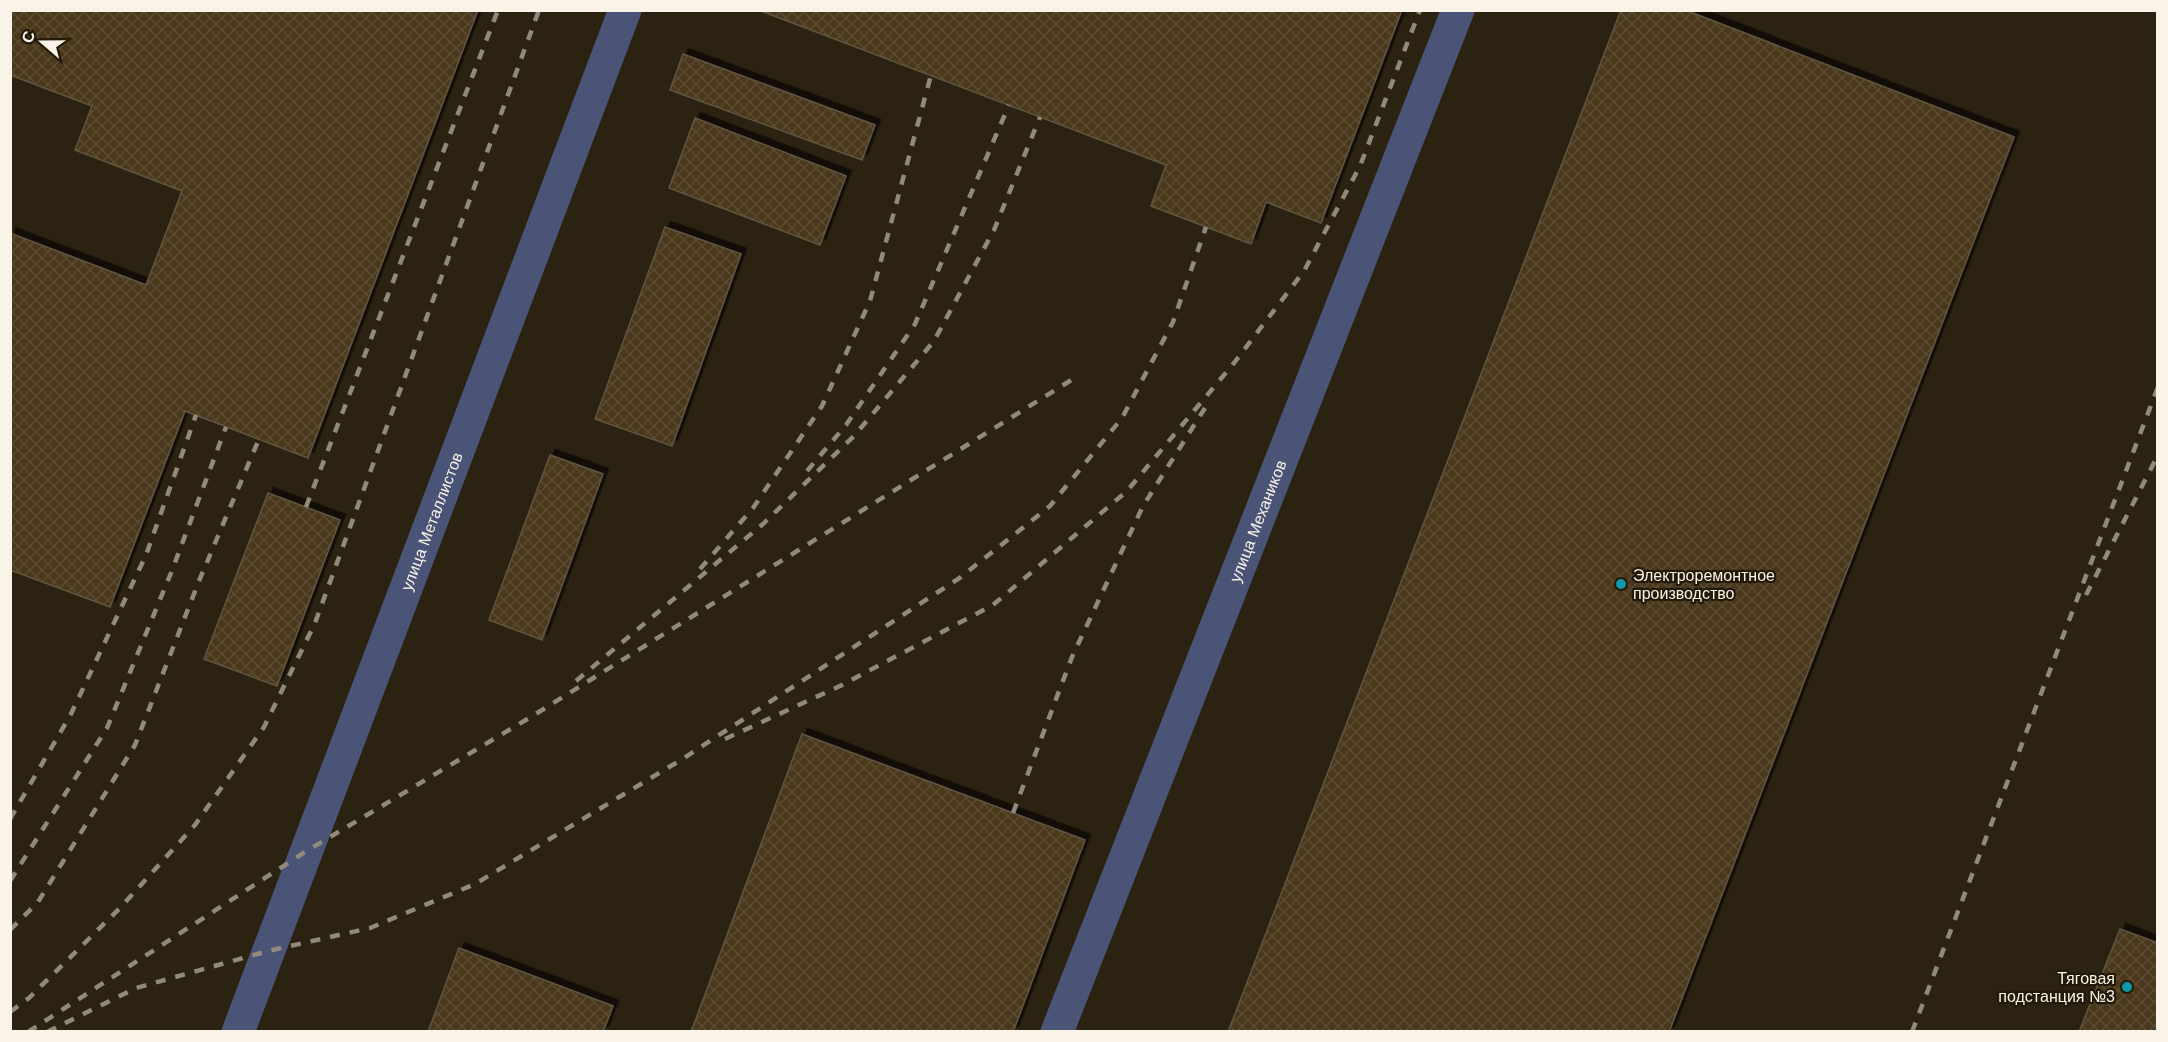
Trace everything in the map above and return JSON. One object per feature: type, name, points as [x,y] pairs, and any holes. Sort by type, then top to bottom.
[{"type":"street","name":"улица Металлистов","points":[[238,1032],[625,10]]},
{"type":"street","name":"улица Механиков","points":[[1057,1032],[1458,10]]},
{"type":"building","points":[[10,10],[478,10],[308,458],[185,411],[110,607],[10,570],[10,233],[146,285],[182,191],[75,150],[92,106],[10,75]]},
{"type":"building","points":[[1402,10],[1321,223],[1266,202],[1251,244],[1151,206],[1166,165],[761,11]]},
{"type":"building","name":"Электроремонтное производство","points":[[1621,10],[1685,10],[2014,137],[1669,1032],[1228,1032]]},
{"type":"building","points":[[683,54],[875,125],[862,160],[670,90]]},
{"type":"building","points":[[695,118],[846,176],[820,245],[669,188]]},
{"type":"building","points":[[665,227],[741,254],[672,446],[595,419]]},
{"type":"building","points":[[550,455],[603,474],[542,640],[489,620]]},
{"type":"building","points":[[268,493],[340,520],[277,686],[204,659]]},
{"type":"building","points":[[802,734],[1085,840],[1013,1032],[691,1032]]},
{"type":"building","name":"Тяговая подстанция №3","points":[[2120,929],[2158,943],[2158,1032],[2079,1032]]},
{"type":"building","points":[[459,948],[613,1006],[603,1032],[428,1032]]},
{"type":"railway","points":[[306,507],[498,10]]},
{"type":"railway","points":[[10,1012],[29,998],[120,908],[195,825],[264,727],[315,623],[539,10]]},
{"type":"railway","points":[[725,739],[840,686],[993,605],[1127,491],[1234,363],[1304,271],[1360,166],[1420,10]]},
{"type":"railway","points":[[700,569],[753,508],[822,406],[870,301],[931,75]]},
{"type":"railway","points":[[807,471],[846,425],[915,324],[1009,105]]},
{"type":"railway","points":[[576,681],[763,524],[854,436],[934,341],[994,230],[1040,117]]},
{"type":"railway","points":[[47,1032],[136,988],[268,951],[370,928],[475,884],[684,758],[961,577],[1050,506],[1122,418],[1173,322],[1206,227]]},
{"type":"railway","points":[[28,1032],[305,852],[534,715],[1073,379]]},
{"type":"railway","points":[[1912,1032],[2158,387]]},
{"type":"railway","points":[[1013,813],[1072,657],[1143,506],[1205,408]]},
{"type":"railway","points":[[10,819],[71,714],[146,555],[196,415]]},
{"type":"railway","points":[[10,881],[107,728],[171,573],[226,427]]},
{"type":"railway","points":[[10,930],[38,902],[135,745],[199,581],[259,439]]},
{"type":"railway","points":[[2086,595],[2158,455]]},
{"type":"place","name":"Электроремонтное производство","points":[[1621,584]]},
{"type":"place","name":"Тяговая подстанция №3","points":[[2127,987]]}]
